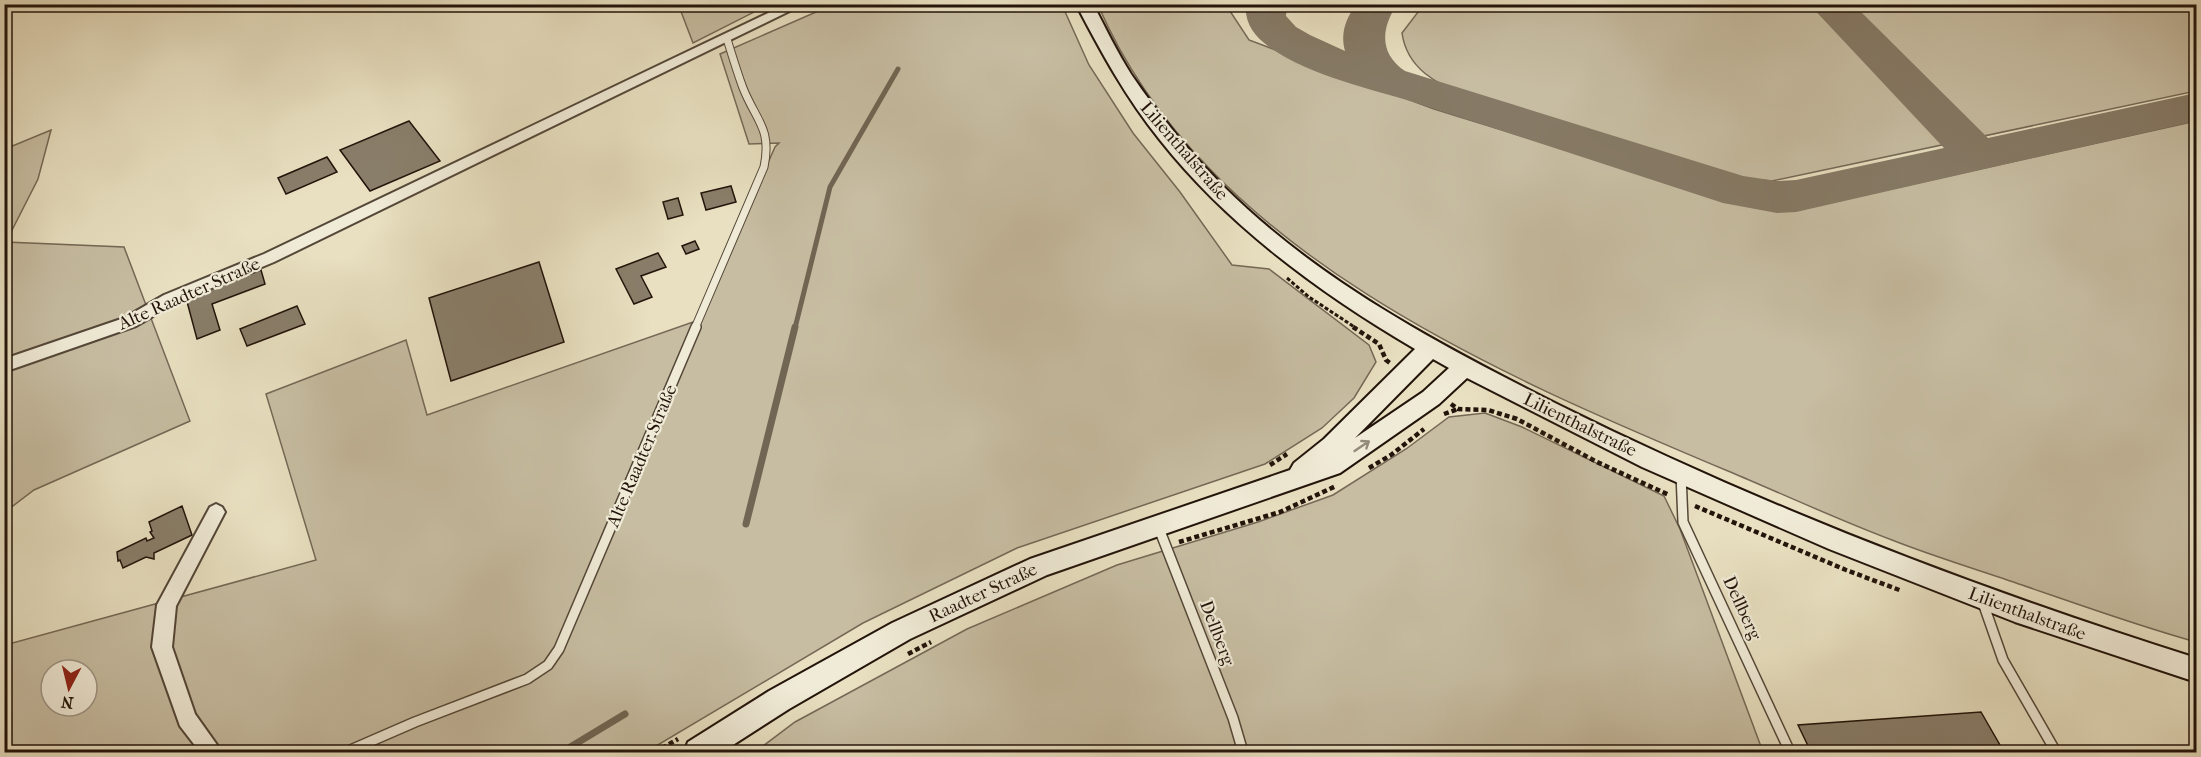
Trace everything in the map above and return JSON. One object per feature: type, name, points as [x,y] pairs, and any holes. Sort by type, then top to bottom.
[{"type":"main road","name":"Lilienthalstraße","points":[[1084,4],[1095,28],[1134,93],[1179,152],[1208,183],[1251,224],[1300,264],[1429,349],[1681,474],[1794,524],[1981,598],[2121,647],[2196,670]]},
{"type":"main road","name":"Raadter Straße","points":[[1290,479],[1332,446],[1429,349]]},
{"type":"main road","name":"Raadter Straße","points":[[698,753],[779,700],[901,631],[1039,567],[1162,536],[1290,479],[1332,466],[1431,398],[1464,368]]},
{"type":"street","name":"Alte Raadter Straße","points":[[4,366],[130,322],[170,299],[269,258],[798,4]]},
{"type":"street","points":[[212,753],[187,719],[162,647],[167,605],[216,512]]},
{"type":"lane","name":"Alte Raadter Straße","points":[[346,753],[415,722],[527,679],[548,665],[559,649],[764,167],[768,147],[765,132],[744,90],[727,39]]},
{"type":"lane","name":"Dellberg","points":[[1681,474],[1683,522],[1790,753]]},
{"type":"lane","name":"Dellberg","points":[[1162,536],[1233,718],[1243,753]]},
{"type":"lane","points":[[1981,598],[1986,622],[2003,664],[2056,753]]},
{"type":"path","points":[[1435,421],[1458,408]]},
{"type":"path","points":[[1362,472],[1391,455],[1426,428]]},
{"type":"path","points":[[1162,536],[1258,519],[1323,494],[1342,483]]},
{"type":"path","points":[[897,659],[939,638]]},
{"type":"shaded area","points":[[681,4],[768,5],[693,43],[680,9]]},
{"type":"shaded area","points":[[1432,4],[2196,5],[2196,91],[1772,181],[1747,179],[1467,96],[1445,86],[1425,74],[1417,66],[1405,46],[1402,33],[1418,12]]},
{"type":"shaded area","points":[[832,5],[1062,5],[1089,65],[1133,133],[1180,192],[1232,265],[1269,269],[1369,345],[1376,362],[1354,398],[1322,428],[1265,464],[1017,548],[863,623],[646,752],[5,752],[5,645],[316,560],[266,394],[406,340],[427,415],[693,322],[575,599],[775,147],[779,143],[749,144],[720,54]]},
{"type":"shaded area","points":[[1098,5],[1226,5],[1249,40],[1434,109],[1741,204],[1792,211],[2196,121],[2196,642],[1941,558],[1833,516],[1552,394],[1459,348],[1369,296],[1285,237],[1210,169],[1147,92]]},
{"type":"shaded area","points":[[51,130],[38,179],[6,242],[124,247],[190,421],[34,490],[5,512],[5,149]]},
{"type":"shaded area","points":[[1485,413],[1522,427],[1664,496],[1680,529],[1763,752],[755,752],[795,722],[967,629],[1117,565],[1258,522],[1333,495],[1406,449],[1449,417]]},
{"type":"building","points":[[409,121],[440,161],[370,191],[340,150]]},
{"type":"building","points":[[327,157],[337,172],[286,194],[278,178]]},
{"type":"building","points":[[731,186],[736,202],[706,210],[701,193]]},
{"type":"building","points":[[678,198],[683,215],[668,219],[663,202]]},
{"type":"building","points":[[695,241],[699,249],[686,254],[682,246]]},
{"type":"building","points":[[658,253],[666,267],[641,276],[652,297],[634,304],[616,269]]},
{"type":"building","points":[[539,262],[564,342],[451,381],[429,298]]},
{"type":"building","points":[[261,270],[265,284],[212,304],[220,330],[197,339],[186,298]]},
{"type":"building","points":[[297,306],[305,324],[247,346],[240,329]]},
{"type":"building","points":[[182,506],[192,535],[154,553],[154,559],[146,557],[123,568],[120,560],[118,561],[117,552],[146,538],[147,541],[154,538],[150,532],[152,531],[149,522]]},
{"type":"building","points":[[1981,712],[2004,752],[1811,752],[1798,725]]},
{"type":"waterway","points":[[795,328],[830,187],[898,69]]},
{"type":"waterway","points":[[746,524],[795,327]]},
{"type":"waterway","points":[[562,752],[625,714]]},
{"type":"taxiway","points":[[1267,4],[1265,16],[1281,36],[1310,52],[1390,80]]},
{"type":"taxiway","points":[[1377,4],[1365,26],[1365,48],[1375,67],[1390,80]]},
{"type":"taxiway","points":[[1829,4],[1978,155]]},
{"type":"taxiway","points":[[1390,80],[1740,192],[1777,197],[1796,196],[2196,107]]},
{"type":"taxiway","points":[[1390,80],[1394,83]]}]
